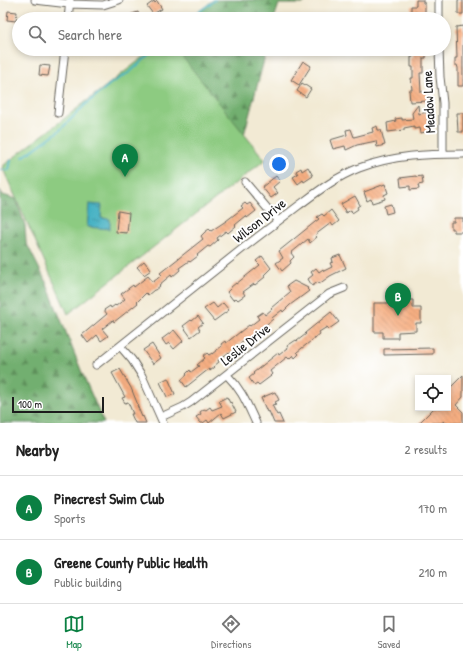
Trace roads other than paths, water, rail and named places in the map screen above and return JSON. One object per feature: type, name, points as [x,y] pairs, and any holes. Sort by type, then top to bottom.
[{"type":"street","points":[[35,0],[103,5],[119,0]]},
{"type":"street","points":[[439,0],[439,12]]},
{"type":"street","points":[[69,12],[70,2]]},
{"type":"street","points":[[58,113],[64,56]]},
{"type":"street","name":"Meadow Lane","points":[[439,56],[443,103],[443,154]]},
{"type":"street","name":"Wilson Drive","points":[[96,365],[278,221],[319,190],[340,177],[358,169],[386,160],[409,156],[463,154]]},
{"type":"street","points":[[246,182],[278,221]]},
{"type":"street","name":"Leslie Drive","points":[[162,420],[191,402],[227,375],[329,294],[344,288]]},
{"type":"street","points":[[120,346],[132,360],[142,376],[162,420]]},
{"type":"street","points":[[227,375],[241,391],[256,423]]},
{"type":"water","points":[[89,204],[102,205],[101,218],[110,219],[110,229],[87,227]]},
{"type":"waterway","points":[[199,12],[215,0]]},
{"type":"waterway","points":[[23,157],[59,131],[85,105],[110,84],[130,72],[148,56]]},
{"type":"waterway","points":[[0,170],[9,170],[11,160]]},
{"type":"place","name":"Pinecrest Swim Club","points":[[125,177]]},
{"type":"place","name":"Greene County Public Health","points":[[398,316]]}]
